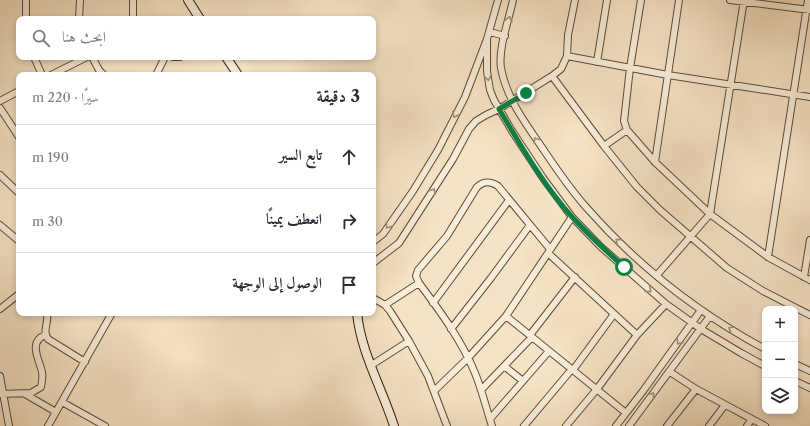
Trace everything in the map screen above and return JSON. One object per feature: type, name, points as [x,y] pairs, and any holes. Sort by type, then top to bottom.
[{"type":"street","points":[[26,0],[26,16]]},
{"type":"street","points":[[79,16],[80,0]]},
{"type":"street","points":[[133,0],[133,16]]},
{"type":"street","points":[[188,0],[198,16]]},
{"type":"street","points":[[376,240],[383,234],[413,191],[438,150],[464,97],[488,39],[498,0]]},
{"type":"street","points":[[513,0],[501,54],[501,68],[513,101],[524,122],[554,166],[585,206],[611,234],[657,275],[701,310],[762,347]]},
{"type":"street","points":[[376,261],[399,243],[453,159],[469,129],[476,121],[513,101],[561,69],[567,56],[568,35],[575,0]]},
{"type":"street","points":[[597,62],[607,0]]},
{"type":"street","points":[[641,0],[630,68],[624,121],[627,130],[655,162],[710,214],[768,257],[807,279],[810,240]]},
{"type":"street","points":[[655,162],[679,0]]},
{"type":"street","points":[[730,0],[808,10]]},
{"type":"street","points":[[768,257],[793,95],[808,10],[808,0]]},
{"type":"street","points":[[657,275],[691,238],[710,214],[744,1]]},
{"type":"street","points":[[490,32],[505,36]]},
{"type":"street","points":[[488,39],[486,55],[490,90],[512,131],[543,178],[572,217],[601,246],[666,304],[701,329],[762,364]]},
{"type":"street","points":[[567,56],[668,75],[810,97]]},
{"type":"street","points":[[35,60],[41,72]]},
{"type":"street","points":[[57,72],[81,60]]},
{"type":"street","points":[[94,60],[101,72]]},
{"type":"street","points":[[158,72],[164,60]]},
{"type":"street","points":[[228,60],[236,72]]},
{"type":"street","points":[[552,76],[604,146],[637,186],[660,210],[727,268],[763,291],[810,315]]},
{"type":"street","points":[[0,101],[16,93]]},
{"type":"street","points":[[0,108],[16,132]]},
{"type":"street","points":[[604,146],[627,130]]},
{"type":"street","points":[[0,176],[16,190]]},
{"type":"street","points":[[492,426],[482,390],[468,358],[451,329],[419,283],[416,276],[418,270],[447,236],[477,187],[483,182],[498,186],[549,251],[637,335]]},
{"type":"street","points":[[433,303],[509,200]]},
{"type":"street","points":[[434,391],[468,358],[506,316],[572,217]]},
{"type":"street","points":[[0,225],[16,238]]},
{"type":"street","points":[[451,329],[530,225]]},
{"type":"street","points":[[482,390],[531,336],[575,277]]},
{"type":"street","points":[[385,306],[419,283]]},
{"type":"street","points":[[0,309],[16,296]]},
{"type":"street","points":[[376,300],[385,306],[396,320],[409,342],[428,376],[447,426]]},
{"type":"street","points":[[566,426],[597,389],[637,335],[666,304]]},
{"type":"street","points":[[620,425],[626,413],[701,310]]},
{"type":"street","points":[[524,426],[572,369],[614,314]]},
{"type":"street","points":[[48,316],[45,335],[48,339],[55,345],[85,362]]},
{"type":"street","points":[[48,426],[110,316]]},
{"type":"street","points":[[357,316],[358,327],[370,366],[394,426]]},
{"type":"street","points":[[506,316],[626,413]]},
{"type":"street","points":[[629,426],[710,316]]},
{"type":"street","points":[[1,393],[26,394],[41,388],[42,374],[36,353],[36,347],[39,338],[45,335]]},
{"type":"street","points":[[370,366],[409,342]]},
{"type":"street","points":[[490,419],[549,351]]},
{"type":"street","points":[[798,365],[810,371]]},
{"type":"street","points":[[504,366],[523,381]]},
{"type":"street","points":[[670,372],[696,389],[765,426]]},
{"type":"street","points":[[0,376],[1,393],[9,426]]},
{"type":"street","points":[[798,382],[810,388]]},
{"type":"street","points":[[667,426],[696,389]]},
{"type":"street","points":[[26,394],[56,412]]},
{"type":"street","points":[[62,402],[105,426]]},
{"type":"street","points":[[709,426],[725,405]]},
{"type":"street","points":[[747,426],[752,418]]},
{"type":"route","points":[[526,93],[499,109],[543,178],[572,217],[624,267]]}]
